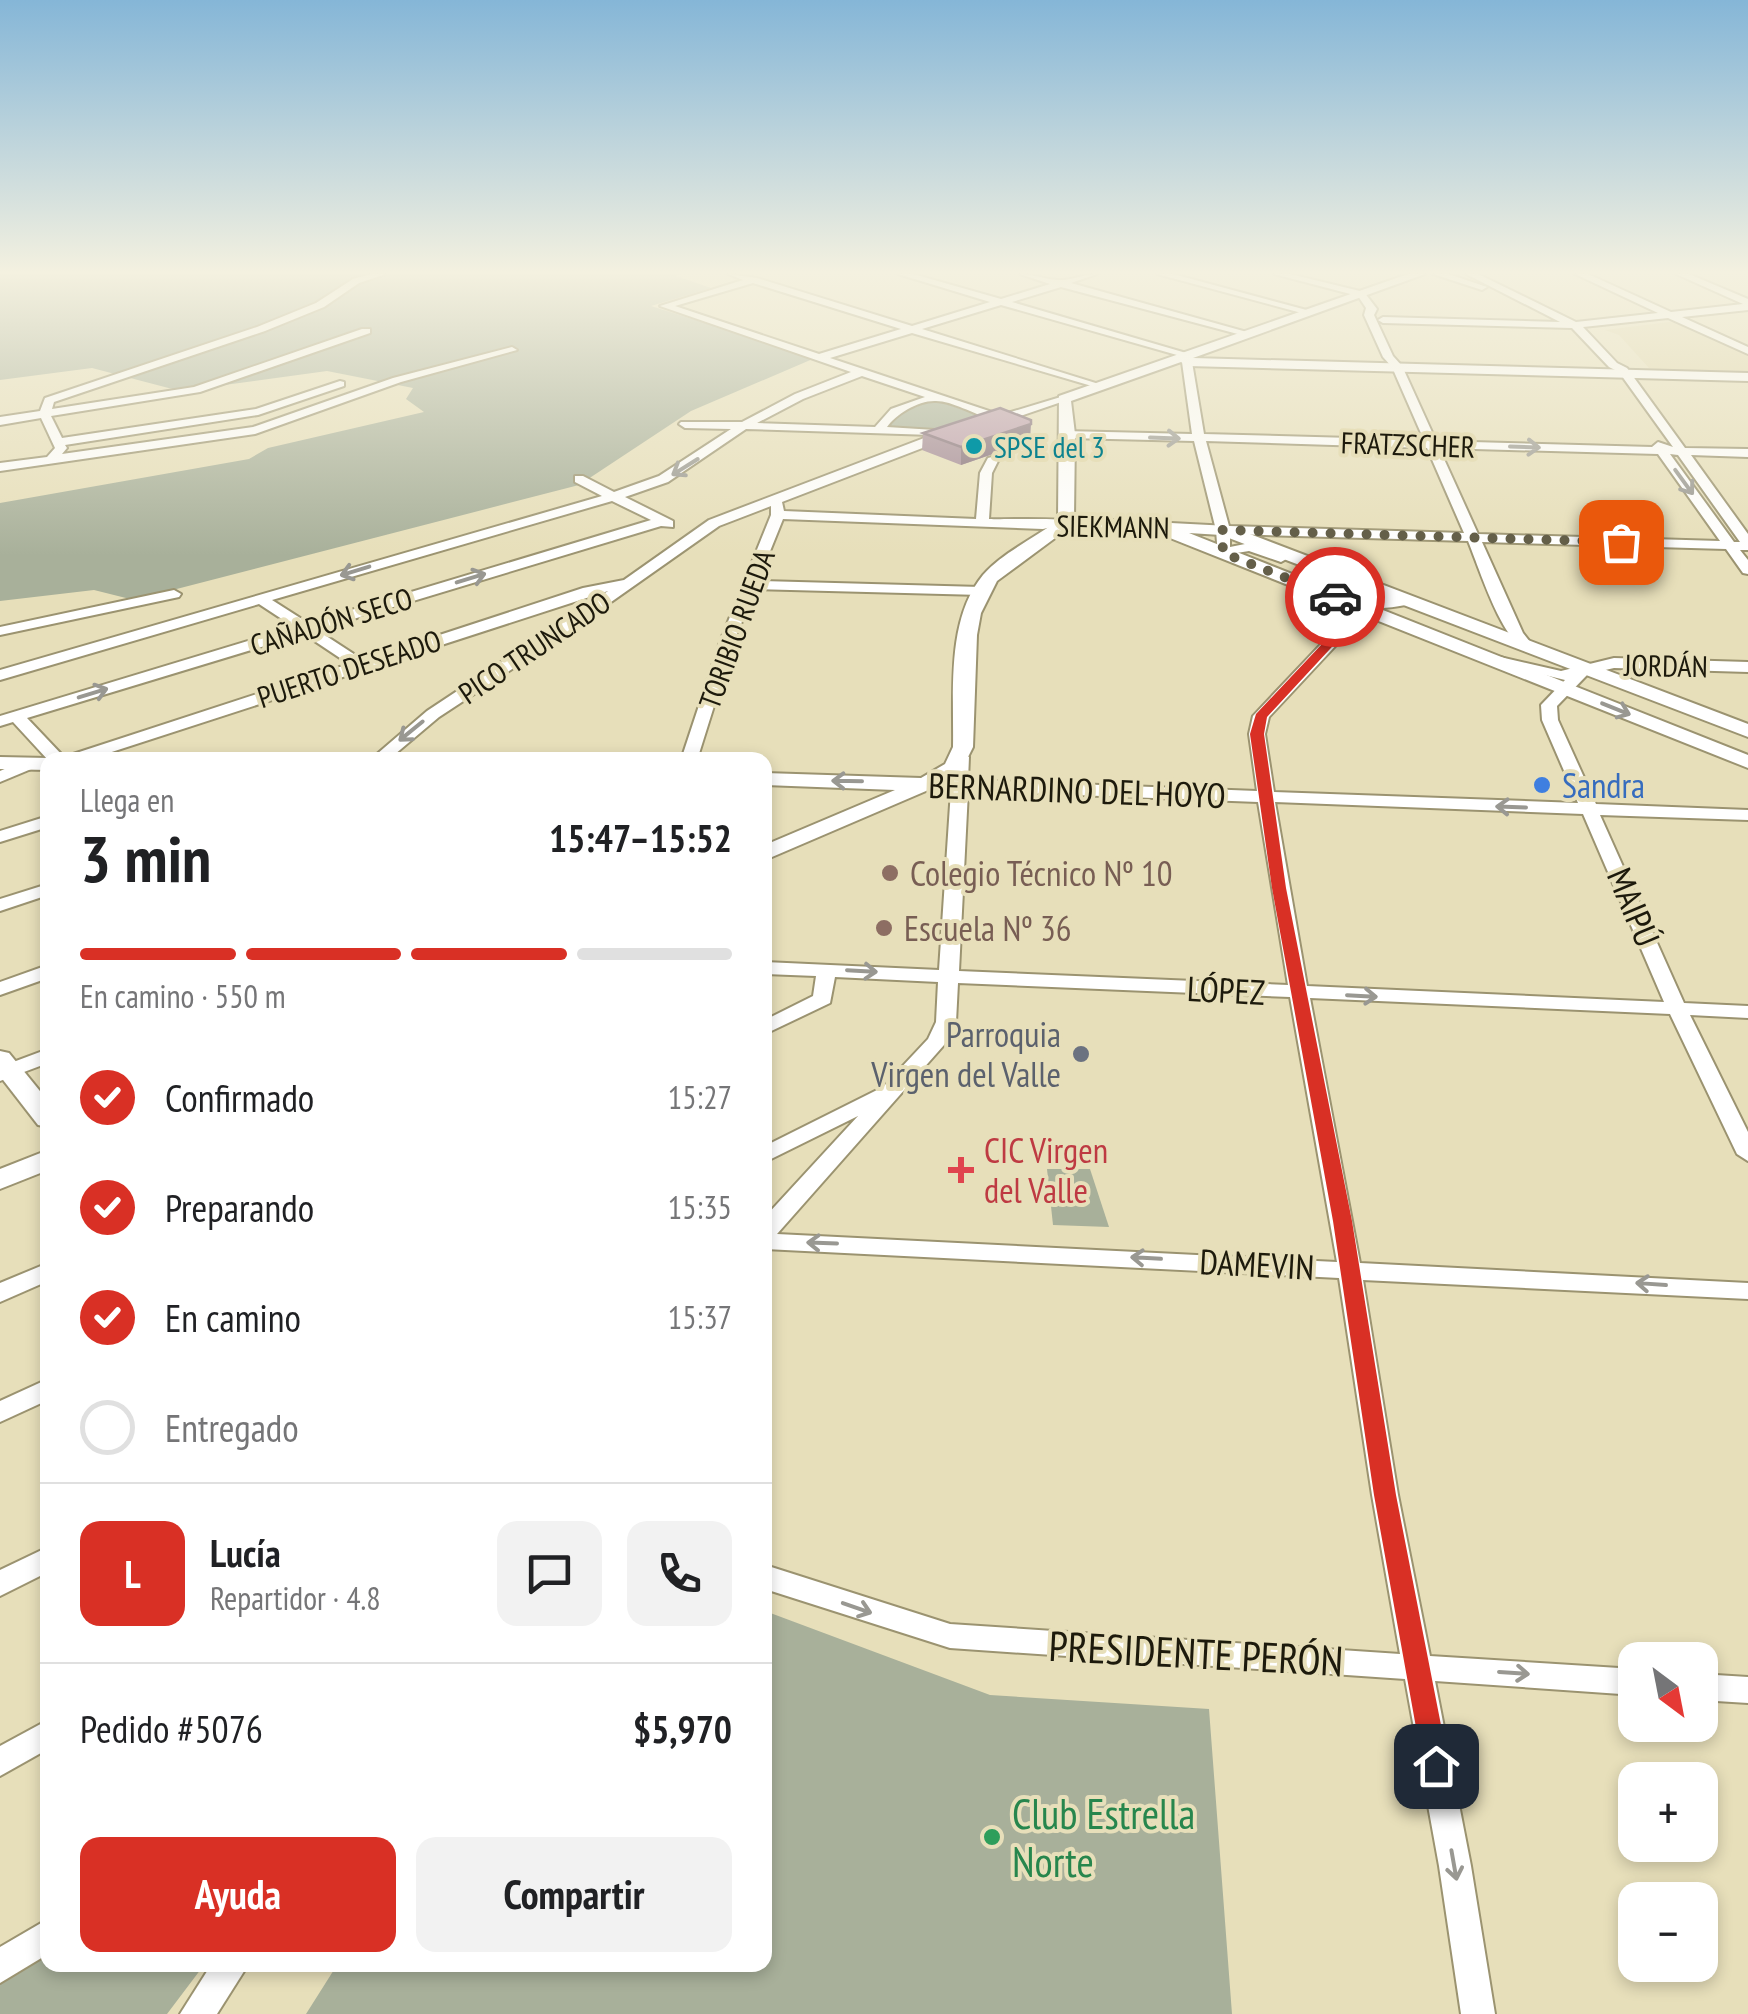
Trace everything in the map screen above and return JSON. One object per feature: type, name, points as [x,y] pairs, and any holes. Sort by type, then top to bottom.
[{"type":"street","points":[[52,458],[59,453],[60,442],[45,415],[47,402],[144,368]]},
{"type":"street","points":[[0,421],[196,390],[259,368]]},
{"type":"street","points":[[1,467],[254,430],[443,368]]},
{"type":"street","points":[[851,368],[1002,419]]},
{"type":"street","points":[[1037,368],[1098,387]]},
{"type":"street","points":[[685,424],[740,429],[953,432],[1156,368]]},
{"type":"street","points":[[1186,368],[1222,530],[1223,553]]},
{"type":"street","points":[[1397,368],[1516,635],[1528,647]]},
{"type":"street","points":[[1469,368],[1748,376]]},
{"type":"street","points":[[1616,370],[1662,451],[1748,570]]},
{"type":"street","points":[[1616,370],[1748,545]]},
{"type":"street","points":[[0,676],[617,496],[672,475],[740,429],[803,394],[862,372]]},
{"type":"street","points":[[60,442],[258,412],[340,384]]},
{"type":"street","points":[[879,430],[882,421],[894,413],[936,397]]},
{"type":"street","points":[[772,1224],[937,1040],[946,1022],[970,614],[981,590],[1012,558],[1066,522],[1068,434],[1064,399]]},
{"type":"street","name":"PICO TRUNCADO","points":[[388,752],[433,714],[630,583],[692,536],[733,514],[775,508],[953,432]]},
{"type":"street","name":"FRATZSCHER","points":[[1068,434],[1748,453]]},
{"type":"street","points":[[982,522],[986,473],[992,461]]},
{"type":"street","points":[[579,479],[692,536]]},
{"type":"street","name":"SIEKMANN","points":[[775,508],[982,522],[1153,524],[1222,530],[1748,545]]},
{"type":"street","name":"TORIBIO RUEDA","points":[[692,752],[775,508]]},
{"type":"street","name":"CAÑADÓN SECO","points":[[8,719],[662,521]]},
{"type":"street","points":[[1153,524],[1748,762]]},
{"type":"street","points":[[1222,530],[1748,731]]},
{"type":"street","points":[[1223,553],[1250,547],[1326,570]]},
{"type":"street","name":"PUERTO DESEADO","points":[[94,752],[588,591],[630,583]]},
{"type":"street","points":[[748,585],[981,590]]},
{"type":"street","points":[[0,631],[174,594]]},
{"type":"street","points":[[262,599],[359,664]]},
{"type":"street","points":[[1407,601],[1382,601],[1362,608],[1260,716],[1257,734],[1478,2014]]},
{"type":"street","name":"JORDÁN","points":[[1479,654],[1506,658],[1554,676],[1614,664],[1748,667]]},
{"type":"street","points":[[1565,689],[1585,668]]},
{"type":"street","name":"MAIPÚ","points":[[1565,689],[1549,705],[1548,714],[1676,1009],[1748,1154]]},
{"type":"street","points":[[8,719],[47,752]]},
{"type":"street","points":[[772,850],[928,784],[949,772],[961,757]]},
{"type":"street","points":[[0,763],[38,764]]},
{"type":"street","points":[[0,777],[38,764]]},
{"type":"street","name":"BERNARDINO DEL HOYO","points":[[772,780],[1748,814]]},
{"type":"street","points":[[0,837],[40,824]]},
{"type":"street","points":[[0,906],[40,892]]},
{"type":"street","name":"LÓPEZ","points":[[772,968],[1748,1012]]},
{"type":"street","points":[[772,1025],[824,999],[826,970]]},
{"type":"street","points":[[0,989],[40,974]]},
{"type":"street","points":[[40,1057],[3,1068],[40,1110]]},
{"type":"street","points":[[772,1152],[894,1089]]},
{"type":"street","points":[[0,1180],[40,1162]]},
{"type":"street","name":"DAMEVIN","points":[[772,1241],[1748,1291]]},
{"type":"street","points":[[0,1294],[40,1275]]},
{"type":"street","points":[[0,1412],[40,1392]]},
{"type":"street","points":[[0,1584],[40,1562]]},
{"type":"street","name":"PRESIDENTE PERÓN","points":[[772,1578],[950,1636],[1618,1681]]},
{"type":"street","points":[[1718,1688],[1748,1690]]},
{"type":"street","points":[[0,1762],[40,1738]]},
{"type":"street","points":[[0,1966],[40,1940]]},
{"type":"street","points":[[197,2014],[226,1972]]},
{"type":"shaded area","points":[[1649,368],[1748,368],[1748,373],[1658,371]]},
{"type":"green space","points":[[0,368],[792,368],[691,411],[579,485],[134,600],[94,590],[0,601],[0,503],[249,459],[268,448],[424,412],[406,399],[413,388],[327,371],[180,391],[92,368],[0,380]]},
{"type":"green space","points":[[934,400],[988,418],[950,429],[888,427],[900,413]]},
{"type":"green space","points":[[1047,1169],[1090,1169],[1109,1227],[1053,1225]]},
{"type":"green space","name":"Club Estrella Norte","points":[[772,1614],[990,1695],[1209,1709],[1232,2014],[306,2014],[333,1972],[772,1972]]},
{"type":"green space","points":[[40,1956],[40,1972],[199,1972],[167,2014],[0,2014],[0,1982]]},
{"type":"building","points":[[1000,408],[1031,420],[1031,424],[961,447],[923,433]]},
{"type":"way so far","points":[[1335,597],[1223,553],[1222,530],[1621,542]]},
{"type":"place","name":"SPSE del 3","points":[[974,446]]},
{"type":"place","name":"Sandra","points":[[1542,785]]},
{"type":"place","name":"Colegio Técnico Nº 10","points":[[890,873]]},
{"type":"place","name":"Escuela Nº 36","points":[[884,928]]},
{"type":"place","name":"Parroquia Virgen del Valle","points":[[1081,1054]]},
{"type":"place","name":"CIC Virgen del Valle","points":[[961,1170]]},
{"type":"place","name":"Club Estrella Norte","points":[[992,1837]]},
{"type":"route","points":[[1335,597],[1362,608],[1260,716],[1257,734],[1279,888],[1363,1336],[1385,1495],[1436,1766]]}]
